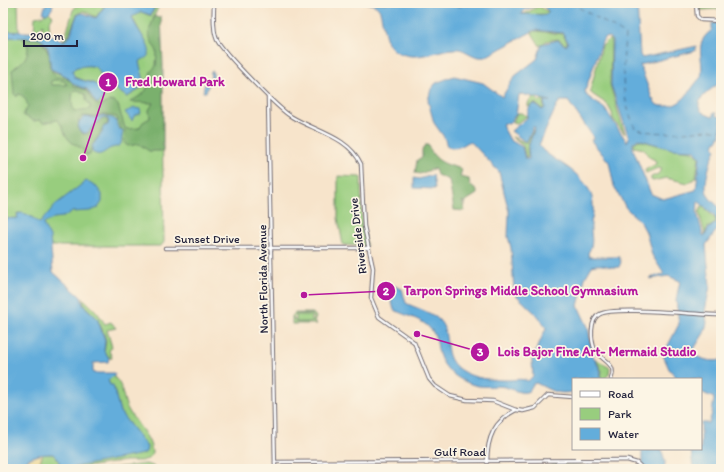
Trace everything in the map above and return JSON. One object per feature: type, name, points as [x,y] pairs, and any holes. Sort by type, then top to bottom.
[{"type":"street","name":"Riverside Drive","points":[[214,3],[215,32],[218,40],[232,58],[287,114],[350,146],[357,154],[361,164],[364,226],[373,268],[371,295],[373,306],[382,321],[414,342],[424,370],[434,385],[456,398],[493,401],[516,410],[535,408],[548,395],[572,397]]},
{"type":"street","points":[[696,3],[697,16],[701,20],[721,21]]},
{"type":"street","name":"North Florida Avenue","points":[[268,96],[275,469]]},
{"type":"street","points":[[269,105],[274,101]]},
{"type":"street","name":"Sunset Drive","points":[[165,248],[369,248]]},
{"type":"street","points":[[611,378],[613,371],[611,364],[595,348],[592,326],[596,316],[601,313],[612,311],[721,315]]},
{"type":"street","points":[[487,462],[488,444],[493,431],[501,420],[516,410]]},
{"type":"street","name":"Gulf Road","points":[[275,462],[487,462],[627,460],[637,463],[643,469]]},
{"type":"green space","points":[[3,3],[18,3],[19,32],[24,38],[40,40],[44,43],[47,47],[54,72],[65,76],[73,82],[73,84],[84,88],[90,93],[102,90],[90,82],[75,77],[72,74],[73,69],[87,65],[97,68],[100,70],[101,76],[114,81],[119,91],[127,97],[139,90],[144,81],[139,64],[146,43],[132,17],[141,12],[151,16],[157,3],[160,3],[153,19],[161,40],[164,242],[161,246],[50,246],[48,234],[35,219],[17,213],[18,218],[3,219]]},
{"type":"green space","points":[[79,3],[106,3],[96,17],[84,11],[77,14],[68,37],[62,41],[66,35],[73,10]]},
{"type":"green space","points":[[698,3],[721,3],[721,9],[699,10]]},
{"type":"green space","points":[[539,6],[548,12],[546,14],[522,15]]},
{"type":"green space","points":[[49,12],[53,16],[49,22],[50,33],[42,32],[43,24],[38,31],[34,32],[35,17],[42,16]]},
{"type":"green space","points":[[155,16],[158,18],[161,16],[163,65],[163,151],[149,151],[139,144],[128,146],[124,143],[125,132],[120,128],[117,117],[103,114],[95,117],[83,116],[79,119],[78,129],[83,134],[90,133],[92,128],[104,118],[108,121],[93,143],[90,155],[86,155],[69,140],[61,124],[57,120],[43,123],[40,120],[34,121],[23,115],[28,106],[23,97],[18,94],[17,97],[14,94],[12,70],[23,61],[27,55],[28,47],[23,38],[38,38],[42,41],[50,56],[49,66],[55,76],[67,79],[73,82],[73,86],[86,90],[97,105],[104,104],[109,101],[115,102],[118,105],[125,128],[139,128],[143,122],[150,118],[149,110],[153,103],[130,102],[146,90],[151,71],[156,66],[157,51],[149,34]],"holes":[[[54,80],[64,81],[67,85],[52,85],[50,82]],[[78,90],[86,95],[86,100],[90,105],[90,109],[74,111],[72,103],[73,91]]]},
{"type":"green space","points":[[535,31],[563,34],[567,42],[566,45],[558,39],[546,41],[540,46],[532,33]]},
{"type":"green space","points":[[609,39],[611,41],[610,85],[625,134],[613,119],[612,113],[607,104],[590,91],[602,46]]},
{"type":"green space","points":[[533,97],[540,102],[542,99],[549,100],[543,101],[544,108],[542,109],[535,103],[528,107],[528,103]]},
{"type":"green space","points":[[517,113],[527,116],[517,123],[513,122]]},
{"type":"green space","points":[[534,129],[527,148],[528,157],[526,158],[523,146],[512,137],[527,142]]},
{"type":"green space","points":[[639,140],[672,149],[692,151],[699,157],[696,178],[688,183],[666,178],[653,181],[651,180],[651,177],[658,174],[662,169],[658,168],[646,173],[645,170],[656,164],[655,160],[649,157],[644,149],[634,147],[634,143]]},
{"type":"green space","points":[[425,145],[428,145],[437,159],[441,162],[462,169],[460,177],[469,179],[470,185],[477,191],[477,194],[466,201],[465,205],[462,201],[465,211],[454,210],[449,180],[437,175],[435,168],[420,174],[415,173],[417,160],[422,157],[422,150]]},
{"type":"green space","points":[[338,176],[361,177],[362,225],[367,246],[343,245],[338,218]]},
{"type":"green space","points":[[702,206],[714,217],[716,221],[713,225],[707,228],[705,235],[699,212]]},
{"type":"green space","points":[[83,298],[97,312],[105,324],[111,322],[116,328],[107,330],[112,347],[109,351],[112,357],[111,359],[104,351],[106,341],[97,318],[84,305]]},
{"type":"green space","points":[[295,313],[313,313],[316,317],[314,322],[317,324],[292,324],[292,316]],"holes":[[[297,314],[312,314],[314,319],[311,322],[296,322],[293,318]]]},
{"type":"green space","points":[[296,315],[311,315],[311,322],[296,322]]},
{"type":"green space","points":[[596,359],[610,368],[609,374],[606,378],[601,378],[602,371]]},
{"type":"green space","points":[[113,376],[120,385],[131,415],[149,441],[152,455],[148,459],[141,461],[125,461],[75,469],[65,469],[147,447],[120,412],[113,386],[110,385],[108,380]]},
{"type":"green space","points":[[43,454],[53,454],[65,469],[45,469],[43,466],[38,466]]},
{"type":"green space","points":[[146,464],[153,466],[155,469],[104,469]]},
{"type":"green space","points":[[551,464],[580,465],[586,469],[554,469]]},
{"type":"sand","points":[[43,454],[38,466],[32,469],[18,469],[33,456]]},
{"type":"water","points":[[46,3],[53,3],[52,9],[47,14],[43,13]]},
{"type":"water","points":[[107,3],[156,3],[151,15],[141,12],[132,17],[148,46],[149,54],[139,62],[144,81],[137,91],[127,97],[117,90],[114,82],[102,78],[95,67],[85,66],[75,68],[72,71],[75,78],[94,84],[101,89],[103,99],[99,103],[96,103],[87,89],[75,85],[66,76],[51,69],[49,51],[42,40],[38,38],[3,37],[3,31],[46,33],[64,41],[70,36],[77,15],[83,13],[96,18]]},
{"type":"water","points":[[367,3],[637,3],[640,55],[642,58],[697,46],[695,51],[640,65],[652,98],[657,105],[665,106],[678,103],[683,99],[701,77],[702,70],[700,52],[702,41],[712,30],[712,23],[721,23],[721,82],[705,95],[699,104],[700,109],[704,113],[713,117],[713,113],[716,113],[716,116],[721,117],[721,136],[718,136],[719,138],[715,143],[714,148],[716,150],[710,165],[706,189],[711,199],[721,209],[721,229],[716,231],[706,245],[710,286],[705,311],[707,323],[704,333],[692,352],[698,357],[706,360],[721,360],[721,469],[693,469],[691,450],[702,450],[702,423],[709,423],[714,398],[702,392],[702,378],[677,378],[669,369],[663,355],[679,324],[676,300],[680,281],[668,276],[650,279],[651,277],[664,274],[652,255],[646,232],[640,221],[626,208],[614,186],[609,162],[593,143],[591,140],[594,138],[568,101],[560,101],[557,105],[539,145],[546,153],[574,172],[589,190],[592,197],[593,210],[591,223],[592,242],[588,253],[589,257],[619,257],[621,262],[619,267],[599,265],[592,266],[585,278],[578,306],[588,327],[593,356],[601,371],[600,378],[572,378],[572,392],[567,393],[553,391],[536,383],[533,384],[529,391],[526,392],[505,387],[474,385],[452,374],[444,365],[441,360],[436,338],[432,330],[417,319],[394,310],[389,287],[394,286],[402,289],[406,303],[428,312],[439,320],[445,332],[448,353],[451,359],[455,365],[467,374],[490,379],[521,379],[528,381],[533,376],[532,360],[546,328],[539,317],[517,296],[514,290],[511,248],[508,237],[509,212],[499,172],[472,143],[468,142],[455,148],[447,146],[444,137],[434,123],[428,101],[431,89],[436,83],[454,76],[483,83],[502,97],[515,76],[537,59],[542,44],[558,40],[566,46],[568,42],[563,33],[535,30],[485,57],[476,56],[458,49],[411,56],[392,49],[385,34],[380,11],[373,5]],"holes":[[[539,5],[543,6],[549,12],[546,15],[521,14],[524,10]],[[609,37],[612,41],[611,85],[629,138],[627,142],[605,109],[587,96],[585,91],[602,42],[604,38]],[[522,94],[550,101],[544,101],[545,108],[542,110],[535,104],[531,106],[528,111],[527,118],[511,131],[524,141],[527,141],[533,127],[535,127],[528,148],[529,159],[525,159],[522,147],[510,140],[502,125],[504,123],[509,124],[516,114],[519,95]],[[638,139],[672,149],[694,150],[700,157],[696,190],[663,199],[651,194],[633,149],[633,143]],[[698,201],[715,216],[717,222],[708,229],[705,236],[703,235],[697,213]]]},
{"type":"water","points":[[213,71],[213,81],[208,86],[206,92],[203,92],[205,83],[210,80],[211,72]]},
{"type":"water","points":[[135,108],[140,109],[141,113],[134,116],[132,121],[125,112]]},
{"type":"water","points":[[103,115],[115,119],[118,128],[123,131],[121,144],[100,154],[95,154],[92,152],[92,146],[102,133],[103,127],[108,125],[109,120],[104,117],[100,119],[87,133],[83,133],[78,129],[79,122],[84,117],[95,118]]},
{"type":"water","points":[[433,175],[435,189],[414,188],[414,178],[419,179]]},
{"type":"water","points":[[86,181],[95,185],[102,194],[102,202],[98,208],[90,211],[72,212],[63,217],[54,218],[43,224],[50,237],[53,272],[81,297],[83,305],[97,318],[105,340],[104,351],[109,358],[108,362],[93,363],[93,372],[114,373],[115,375],[108,380],[110,385],[113,385],[120,412],[147,447],[146,452],[143,454],[65,469],[59,466],[59,460],[53,454],[42,455],[25,461],[18,469],[3,469],[3,219],[18,218],[17,214],[23,213],[40,223],[55,205]]},
{"type":"water","points":[[642,450],[662,450],[665,461],[663,469],[646,469],[642,463]]},
{"type":"ferry route","points":[[450,3],[453,7],[484,3]]},
{"type":"ferry route","points":[[571,3],[625,34],[623,71],[624,92],[626,103],[635,128],[645,131],[666,133],[721,130]]},
{"type":"place","name":"Fred Howard Park","points":[[83,158]]},
{"type":"place","name":"Tarpon Springs Middle School Gymnasium","points":[[304,295]]},
{"type":"place","name":"Lois Bajor Fine Art- Mermaid Studio","points":[[417,334]]}]
